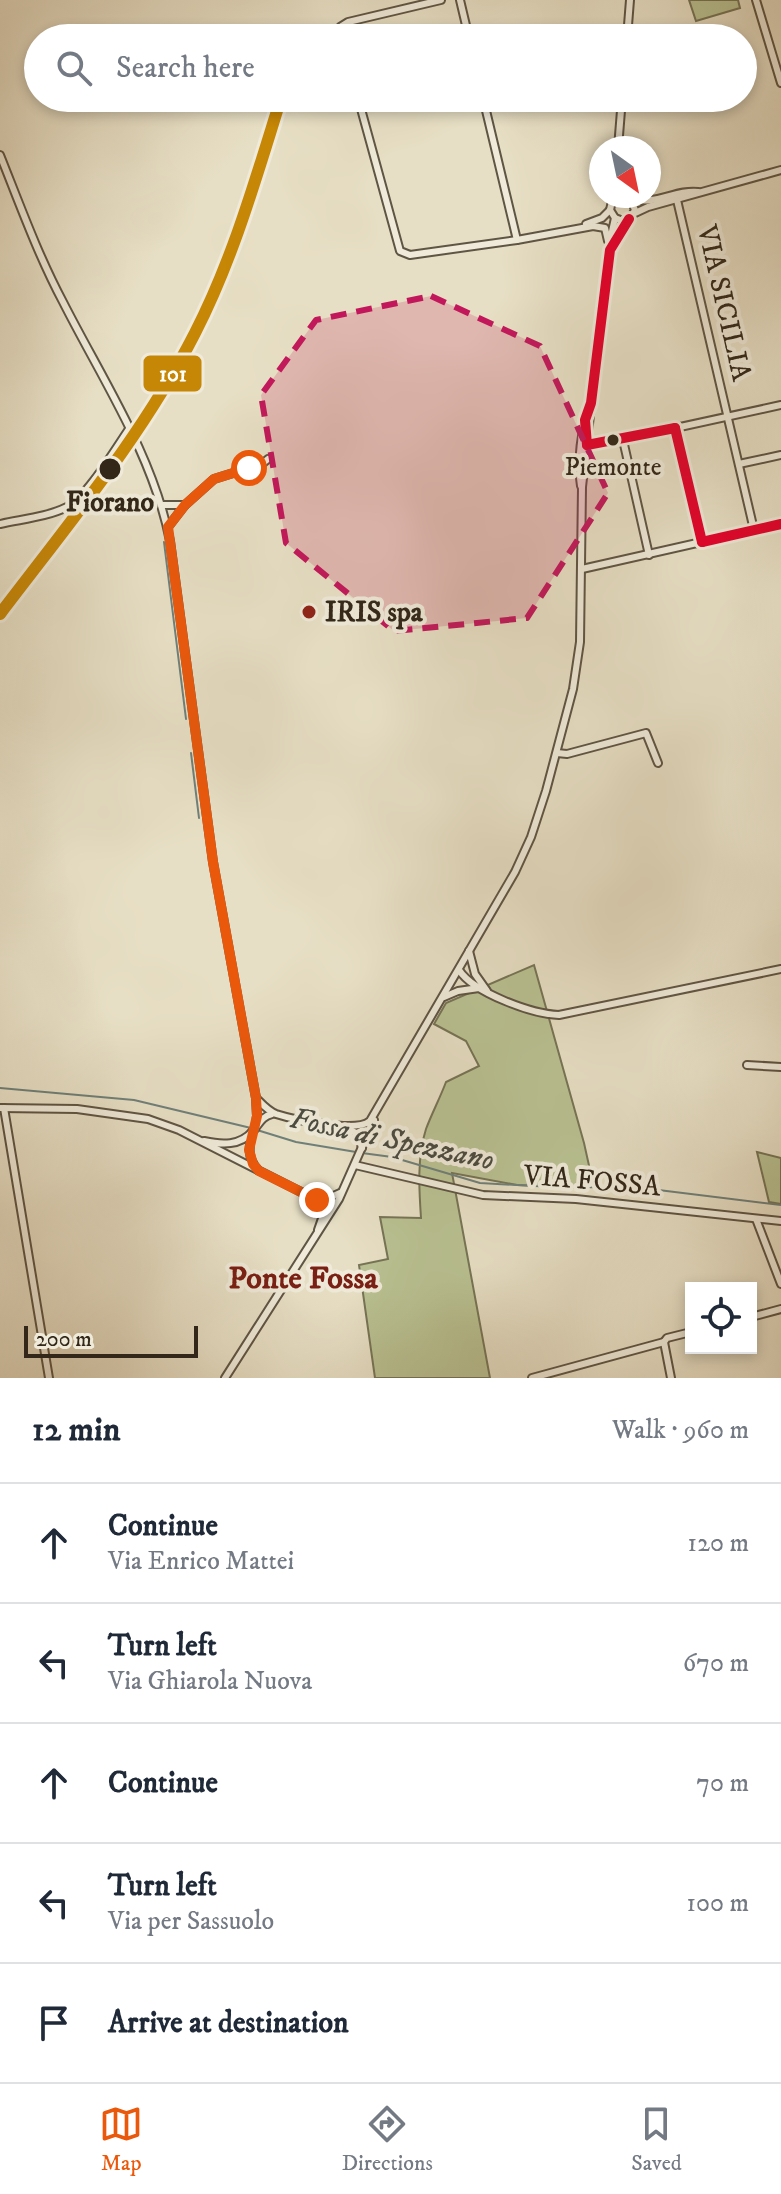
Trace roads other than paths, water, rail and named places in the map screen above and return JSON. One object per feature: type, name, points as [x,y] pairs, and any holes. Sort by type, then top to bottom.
[{"type":"street","points":[[345,24],[441,0]]},
{"type":"street","points":[[460,0],[466,24]]},
{"type":"street","points":[[628,24],[630,0]]},
{"type":"street","points":[[756,0],[781,83]]},
{"type":"street","points":[[362,112],[400,251],[410,255],[593,226],[605,228],[609,247]]},
{"type":"street","points":[[486,112],[517,240]]},
{"type":"street","points":[[619,136],[621,112]]},
{"type":"street","points":[[0,155],[38,250],[129,429],[163,505],[213,862],[256,1098],[258,1120],[251,1134],[249,1155],[259,1171]]},
{"type":"street","points":[[593,226],[698,192],[781,170]]},
{"type":"street","points":[[661,197],[698,192]]},
{"type":"street","name":"VIA SICILIA","points":[[677,200],[754,530]]},
{"type":"street","points":[[609,247],[631,216],[633,208]]},
{"type":"street","points":[[580,227],[602,218],[610,210],[615,218],[609,247],[582,487]]},
{"type":"street","points":[[225,1378],[343,1191],[377,1113],[529,842],[557,753],[573,689],[580,642],[581,461],[585,420],[591,403]]},
{"type":"street","points":[[587,445],[781,407]]},
{"type":"street","points":[[581,461],[587,445],[585,420]]},
{"type":"street","points":[[675,428],[702,542]]},
{"type":"street","points":[[0,524],[72,505],[129,429]]},
{"type":"street","points":[[623,440],[649,555]]},
{"type":"street","points":[[739,464],[781,455]]},
{"type":"street","points":[[168,527],[185,505],[217,477],[262,464],[268,459]]},
{"type":"street","points":[[163,505],[185,505]]},
{"type":"street","points":[[582,569],[781,524]]},
{"type":"street","points":[[557,753],[567,754],[646,733],[658,763]]},
{"type":"street","points":[[469,951],[483,989]]},
{"type":"street","points":[[459,970],[483,989],[522,1009],[542,1015],[559,1015],[781,969]]},
{"type":"street","points":[[459,970],[475,974]]},
{"type":"street","points":[[442,998],[458,991],[483,989]]},
{"type":"street","points":[[747,1065],[781,1067]]},
{"type":"street","points":[[256,1098],[275,1114]]},
{"type":"street","points":[[49,1378],[2,1110],[63,1108],[130,1115],[159,1122],[317,1200],[325,1210],[318,1230]]},
{"type":"street","points":[[258,1120],[275,1114],[343,1126],[364,1126],[377,1113]]},
{"type":"street","points":[[343,1126],[358,1134],[363,1145]]},
{"type":"street","points":[[196,1139],[228,1145],[251,1134]]},
{"type":"street","name":"VIA FOSSA","points":[[355,1165],[483,1195],[576,1199],[781,1221]]},
{"type":"street","points":[[317,1200],[334,1197],[343,1191]]},
{"type":"street","points":[[756,1219],[781,1284]]},
{"type":"street","points":[[757,1315],[781,1309]]},
{"type":"street","points":[[532,1378],[685,1334]]},
{"type":"street","points":[[664,1342],[671,1378]]},
{"type":"waterway","points":[[164,542],[186,719]]},
{"type":"waterway","points":[[191,753],[199,818]]},
{"type":"waterway","name":"Fossa di Spezzano","points":[[0,1088],[134,1100],[251,1128]]},
{"type":"waterway","name":"Fossa di Spezzano","points":[[257,1130],[296,1142],[356,1152]]},
{"type":"waterway","name":"Fossa di Spezzano","points":[[362,1153],[392,1157],[480,1183],[571,1188],[626,1186],[781,1205]]},
{"type":"place","name":"Piemonte","points":[[613,440]]},
{"type":"place","name":"Fiorano","points":[[110,469]]},
{"type":"place","name":"IRIS spa","points":[[309,612]]},
{"type":"district","name":"Ponte Fossa","points":[[303,1279]]}]
